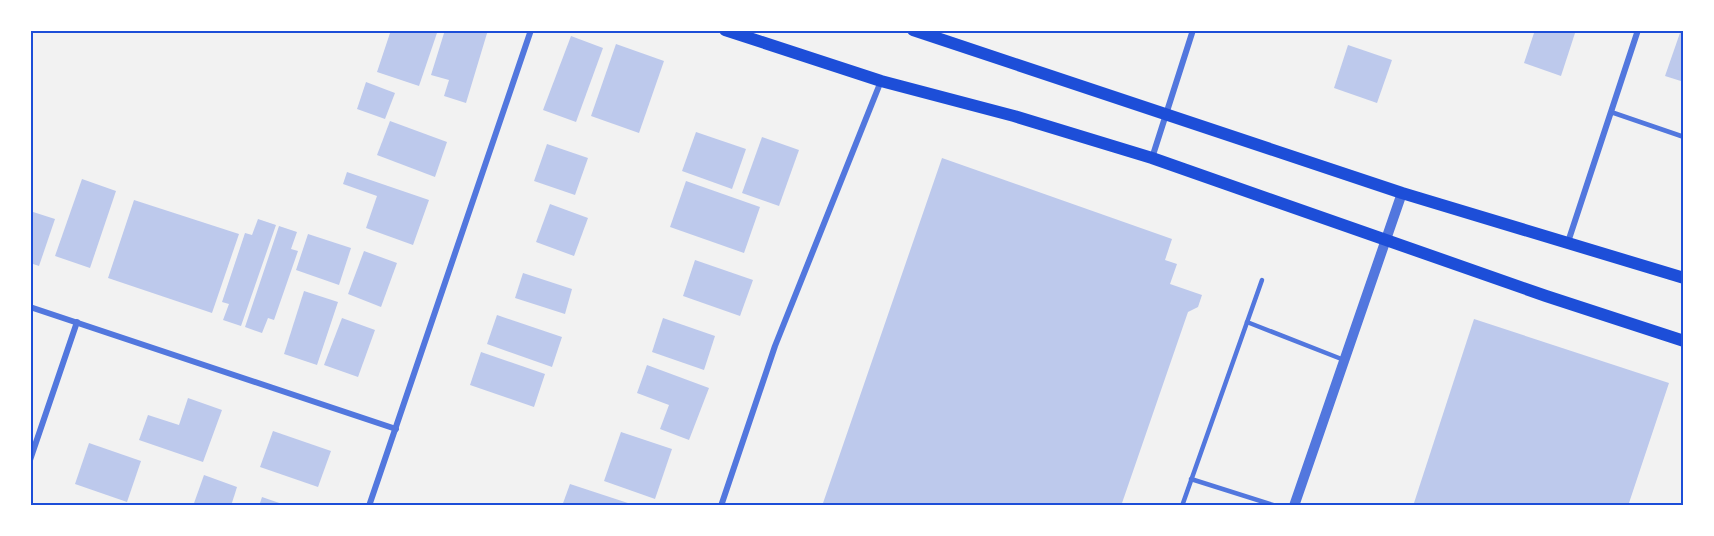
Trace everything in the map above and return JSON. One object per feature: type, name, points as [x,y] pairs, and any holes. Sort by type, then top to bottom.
[{"type":"main road","points":[[725,30],[881,81],[1014,116],[1152,158],[1684,341]]},
{"type":"main road","points":[[913,30],[1401,193],[1684,278]]},
{"type":"street","points":[[369,506],[531,30]]},
{"type":"street","points":[[1152,158],[1193,30]]},
{"type":"street","points":[[1568,242],[1638,30]]},
{"type":"street","points":[[721,506],[775,346],[881,81]]},
{"type":"street","points":[[1294,506],[1401,193]]},
{"type":"street","points":[[30,307],[396,429]]},
{"type":"street","points":[[30,460],[77,322]]},
{"type":"lane","points":[[1611,112],[1684,137]]},
{"type":"lane","points":[[1182,506],[1262,280]]},
{"type":"lane","points":[[1247,322],[1344,360]]},
{"type":"lane","points":[[1191,479],[1276,506]]},
{"type":"building","points":[[391,30],[438,30],[419,86],[377,72]]},
{"type":"building","points":[[445,30],[488,30],[466,103],[444,96],[449,80],[431,75]]},
{"type":"building","points":[[1535,30],[1576,30],[1561,76],[1524,63]]},
{"type":"building","points":[[1681,30],[1684,30],[1684,82],[1665,76]]},
{"type":"building","points":[[571,36],[603,48],[576,122],[543,110]]},
{"type":"building","points":[[616,44],[664,61],[639,133],[591,116]]},
{"type":"building","points":[[1348,45],[1392,60],[1377,103],[1334,88]]},
{"type":"building","points":[[366,82],[395,93],[385,119],[357,109]]},
{"type":"building","points":[[390,121],[447,142],[435,177],[377,155]]},
{"type":"building","points":[[696,132],[746,149],[732,189],[682,171]]},
{"type":"building","points":[[762,137],[799,150],[779,206],[742,193]]},
{"type":"building","points":[[547,144],[588,158],[575,195],[534,181]]},
{"type":"building","points":[[942,158],[1172,239],[1165,260],[1177,264],[1170,284],[1202,295],[1198,307],[1188,312],[1121,506],[822,506]]},
{"type":"building","points":[[347,172],[429,200],[413,245],[366,228],[377,196],[343,184]]},
{"type":"building","points":[[82,179],[116,191],[90,268],[55,256]]},
{"type":"building","points":[[686,181],[760,207],[744,253],[670,227]]},
{"type":"building","points":[[134,200],[239,234],[212,313],[108,278]]},
{"type":"building","points":[[550,204],[588,218],[574,256],[536,242]]},
{"type":"building","points":[[30,211],[55,219],[39,266],[30,263]]},
{"type":"building","points":[[258,219],[276,225],[241,326],[223,320],[229,304],[222,302],[245,233],[252,235]]},
{"type":"building","points":[[279,226],[297,232],[291,249],[298,251],[274,320],[268,318],[262,333],[245,327]]},
{"type":"building","points":[[308,234],[351,248],[339,285],[296,270]]},
{"type":"building","points":[[364,251],[397,263],[381,307],[348,294]]},
{"type":"building","points":[[695,260],[753,280],[740,316],[683,296]]},
{"type":"building","points":[[523,273],[572,289],[565,314],[515,298]]},
{"type":"building","points":[[304,291],[338,302],[317,365],[284,354]]},
{"type":"building","points":[[497,315],[562,337],[552,367],[487,344]]},
{"type":"building","points":[[342,318],[375,330],[358,377],[324,365]]},
{"type":"building","points":[[663,318],[715,336],[704,370],[652,352]]},
{"type":"building","points":[[1474,319],[1669,383],[1628,506],[1413,506]]},
{"type":"building","points":[[481,352],[545,374],[534,407],[470,385]]},
{"type":"building","points":[[647,365],[709,388],[689,440],[660,429],[669,405],[637,393]]},
{"type":"building","points":[[188,398],[222,410],[203,462],[139,440],[148,415],[179,425]]},
{"type":"building","points":[[273,431],[331,451],[318,487],[260,467]]},
{"type":"building","points":[[621,432],[672,449],[655,499],[604,481]]},
{"type":"building","points":[[89,443],[141,461],[127,502],[75,484]]},
{"type":"building","points":[[204,475],[237,487],[231,506],[193,506]]},
{"type":"building","points":[[570,484],[637,506],[562,506]]},
{"type":"building","points":[[262,497],[288,506],[259,506]]}]
